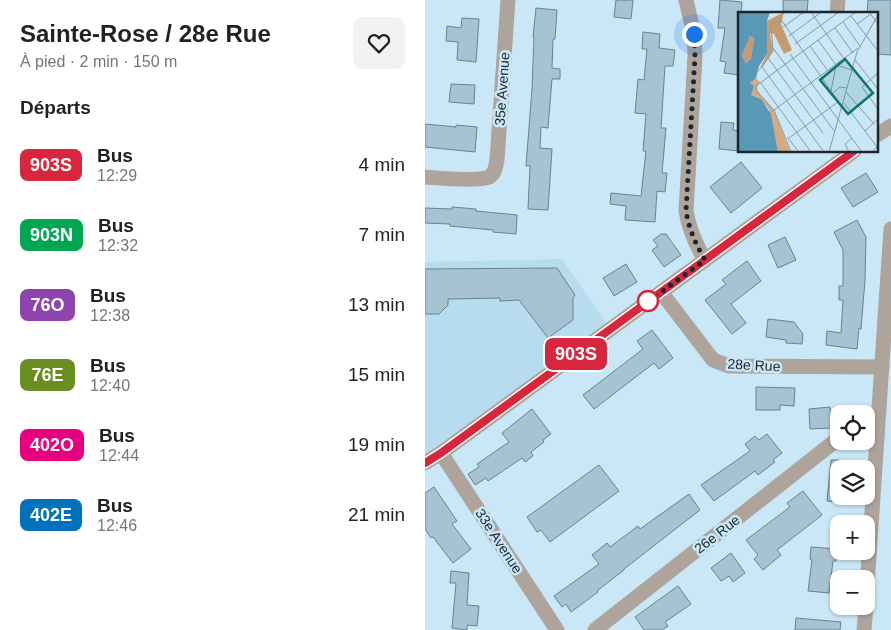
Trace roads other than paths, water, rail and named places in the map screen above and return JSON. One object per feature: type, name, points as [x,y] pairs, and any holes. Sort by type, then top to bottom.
[{"type":"street","name":"35e Avenue","points":[[425,177],[479,180],[490,176],[495,170],[507,0]]},
{"type":"street","points":[[686,0],[694,34],[695,56],[686,211],[687,222],[705,260]]},
{"type":"street","points":[[878,134],[891,127]]},
{"type":"street","points":[[425,463],[705,260],[832,158],[851,152]]},
{"type":"street","points":[[868,570],[891,229]]},
{"type":"street","name":"28e Rue","points":[[661,292],[713,360],[729,366],[882,366]]},
{"type":"street","points":[[875,409],[879,406]]},
{"type":"street","name":"26e Rue","points":[[595,630],[830,445]]},
{"type":"street","name":"33e Avenue","points":[[441,453],[557,630]]},
{"type":"street","points":[[864,630],[865,615]]}]
